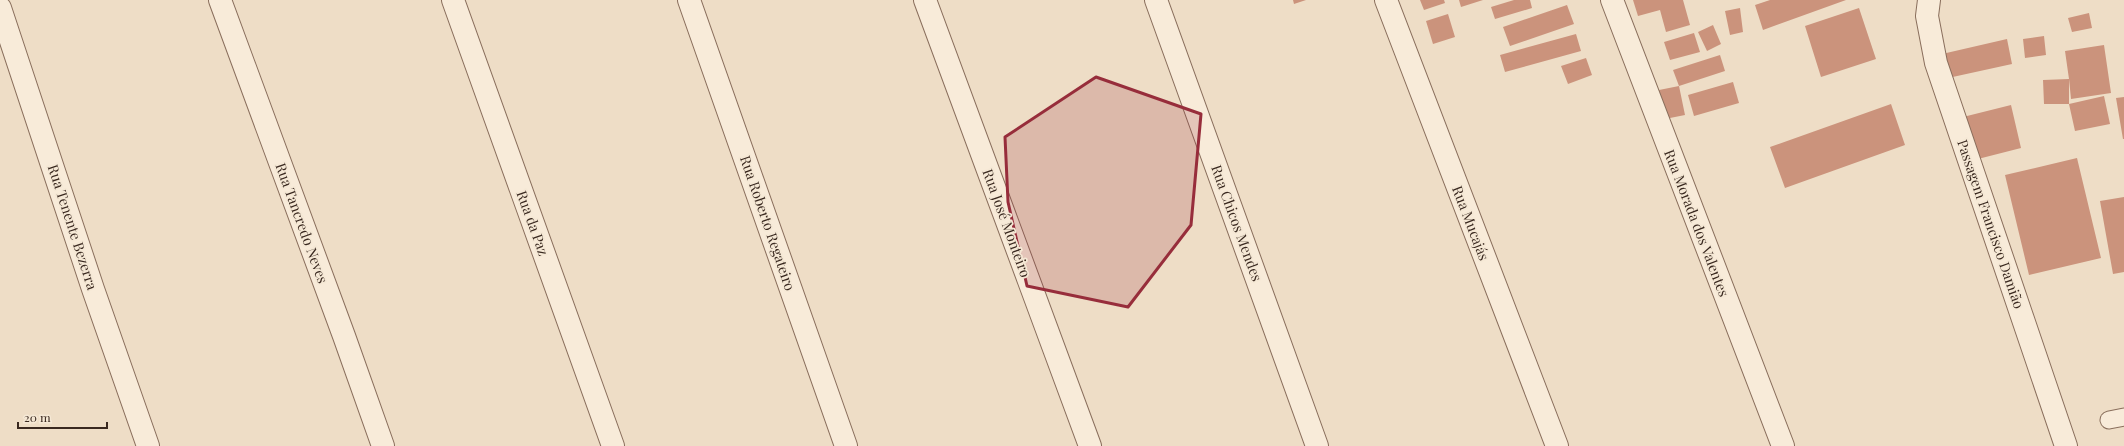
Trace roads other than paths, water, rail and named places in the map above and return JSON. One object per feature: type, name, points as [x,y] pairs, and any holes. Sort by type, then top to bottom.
[{"type":"street","name":"Rua Tancredo Neves","points":[[220,0],[383,446]]},
{"type":"street","name":"Rua da Paz","points":[[453,0],[613,446]]},
{"type":"street","name":"Rua Roberto Regateiro","points":[[689,0],[846,446]]},
{"type":"street","name":"Rua José Monteiro","points":[[925,0],[1090,446]]},
{"type":"street","name":"Rua Chicos Mendes","points":[[1156,0],[1317,446]]},
{"type":"street","name":"Rua Mucajás","points":[[1386,0],[1557,446]]},
{"type":"street","name":"Rua Morada dos Valentes","points":[[1612,0],[1783,446]]},
{"type":"street","name":"Passagem Francisco Damião","points":[[1929,0],[1927,16],[1936,63],[2066,446]]},
{"type":"street","name":"Rua Tenente Bezerra","points":[[0,8],[93,289],[148,446]]}]
